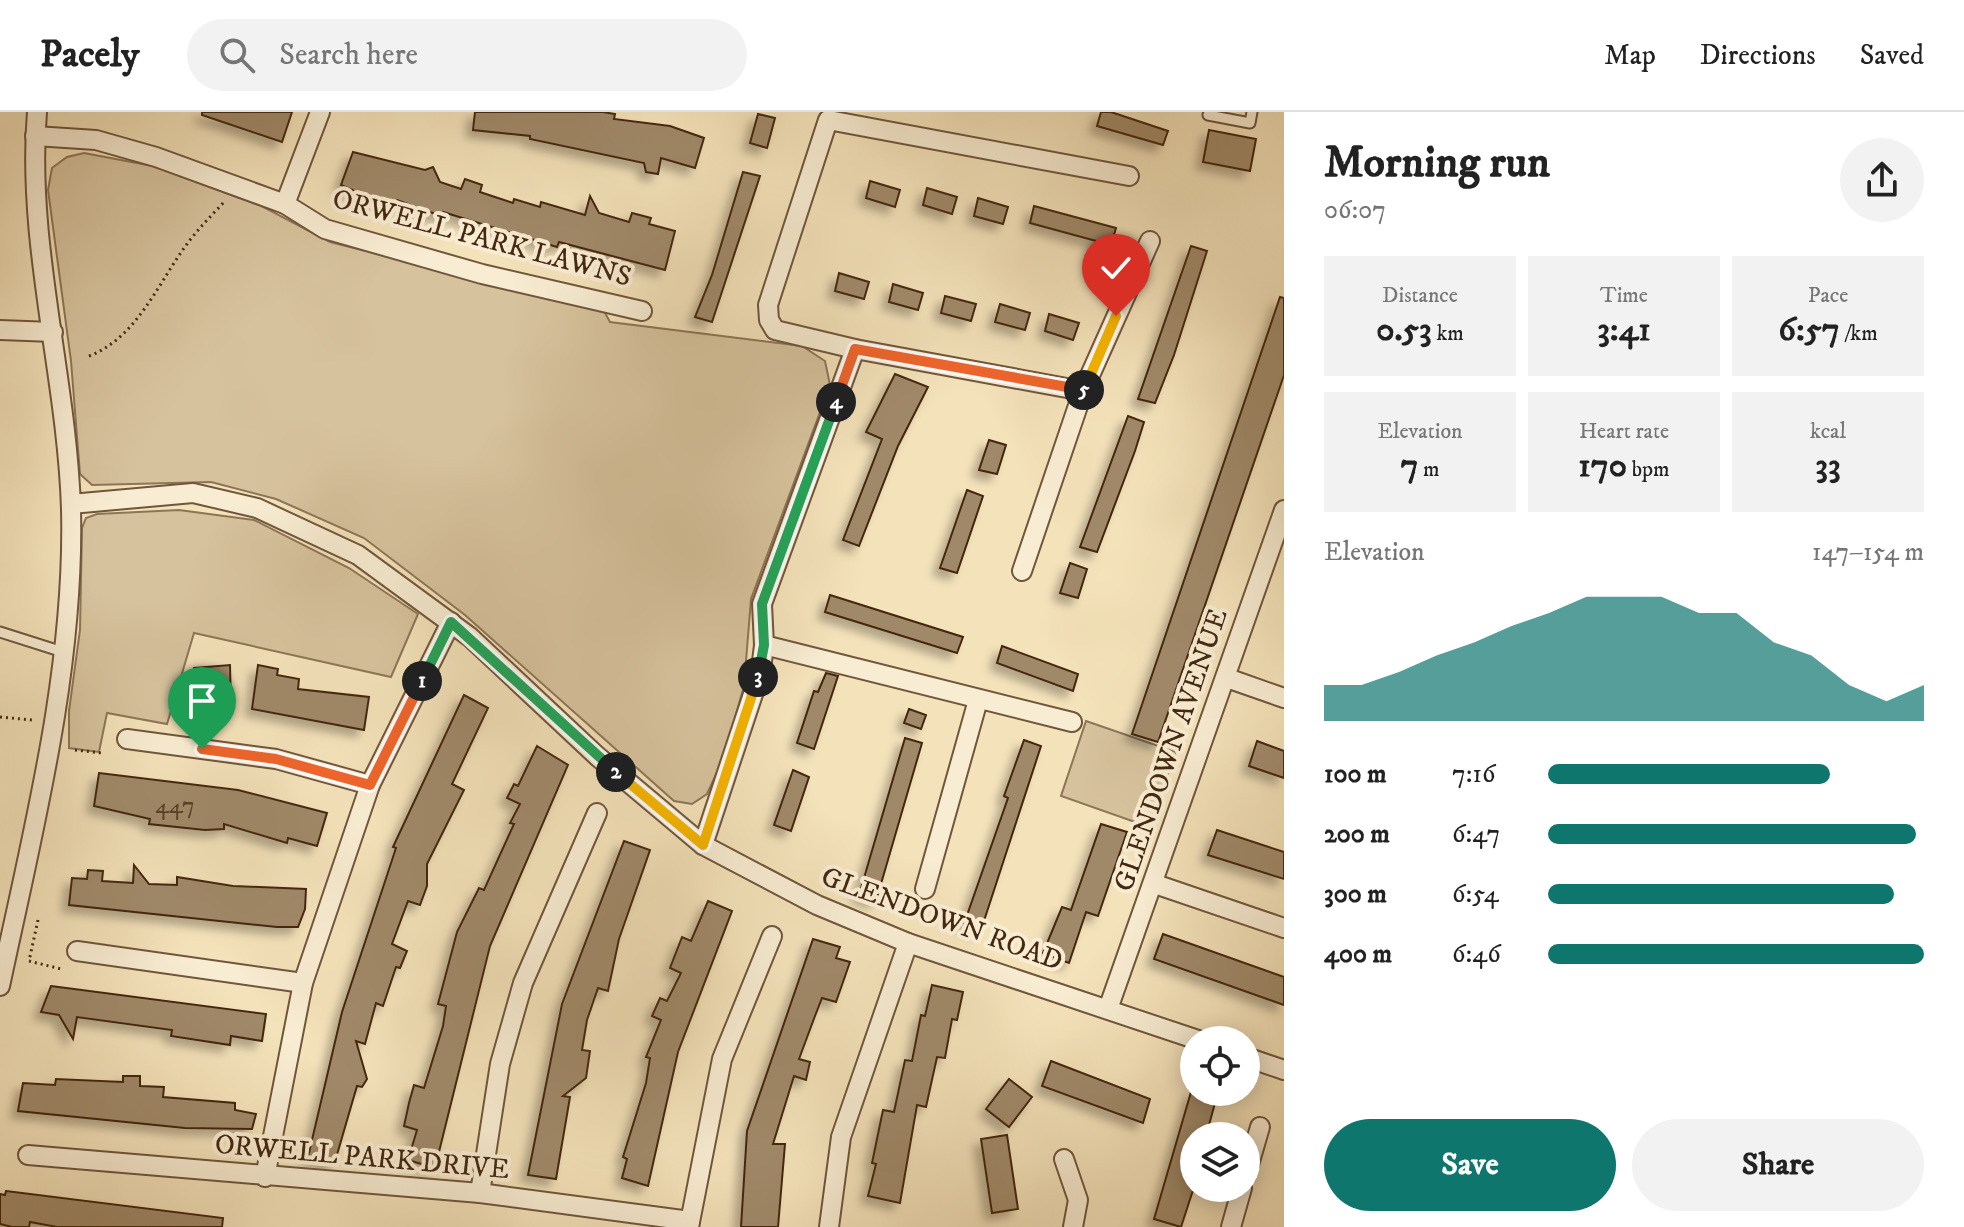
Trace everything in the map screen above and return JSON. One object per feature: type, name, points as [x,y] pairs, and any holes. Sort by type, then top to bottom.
[{"type":"street","points":[[0,986],[9,894],[60,692],[71,504],[41,243],[35,136],[37,112]]},
{"type":"street","points":[[285,204],[320,112]]},
{"type":"street","points":[[1083,391],[855,349],[775,330],[769,320],[768,305],[823,116],[1129,176]]},
{"type":"street","name":"ORWELL PARK LAWNS","points":[[35,136],[96,140],[156,157],[285,204],[325,229],[482,274],[642,311]]},
{"type":"street","points":[[1022,571],[1083,391],[1150,241]]},
{"type":"street","points":[[0,330],[53,332]]},
{"type":"street","points":[[703,845],[761,670],[764,645],[762,604],[855,349]]},
{"type":"street","name":"GLENDOWN ROAD","points":[[71,504],[193,493],[257,508],[358,555],[451,622],[597,756],[703,845],[817,905],[908,943],[1180,1034]]},
{"type":"street","name":"GLENDOWN AVENUE","points":[[1108,1009],[1155,884],[1284,510]]},
{"type":"street","points":[[265,1177],[303,983],[370,785],[451,622]]},
{"type":"street","points":[[764,645],[1072,722]]},
{"type":"street","points":[[1227,678],[1284,698]]},
{"type":"street","points":[[925,889],[978,700]]},
{"type":"street","points":[[127,739],[276,759],[370,785]]},
{"type":"street","points":[[480,1193],[500,1064],[523,983],[597,813]]},
{"type":"street","points":[[1155,884],[1284,928]]},
{"type":"street","points":[[690,1224],[722,1059],[772,936]]},
{"type":"street","points":[[829,1227],[841,1137],[908,943]]},
{"type":"street","points":[[77,951],[303,983]]},
{"type":"street","points":[[1260,1062],[1284,1070]]},
{"type":"street","name":"ORWELL PARK DRIVE","points":[[28,1155],[480,1193],[690,1224]]},
{"type":"street","points":[[1064,1159],[1078,1200],[1073,1227]]},
{"type":"street","points":[[1231,1227],[1238,1202]]},
{"type":"lane","points":[[1209,112],[1208,115],[1250,123],[1252,112]]},
{"type":"lane","points":[[0,632],[63,652]]},
{"type":"path","points":[[89,356],[113,345],[134,321],[188,242],[230,195]]},
{"type":"path","points":[[0,717],[32,720]]},
{"type":"path","points":[[75,750],[102,753]]},
{"type":"path","points":[[38,920],[29,961],[61,969]]},
{"type":"shaded area","points":[[84,153],[158,167],[244,197],[330,242],[604,311],[610,322],[802,346],[825,361],[830,385],[751,599],[744,686],[724,757],[707,794],[692,804],[674,801],[465,615],[364,538],[276,499],[211,482],[92,485],[80,474],[71,361],[48,190],[52,168],[67,157]]},
{"type":"shaded area","points":[[179,510],[254,520],[349,568],[418,614],[391,677],[194,633],[167,724],[107,713],[99,752],[69,748],[69,711],[80,630],[82,528],[86,518],[97,514]]},
{"type":"shaded area","points":[[1086,721],[1176,752],[1149,827],[1061,796]]},
{"type":"building","points":[[202,112],[292,112],[282,142],[202,115]]},
{"type":"building","points":[[475,112],[603,112],[615,114],[614,119],[670,126],[704,138],[695,168],[661,158],[658,174],[646,172],[644,163],[530,139],[530,136],[473,130]]},
{"type":"building","points":[[1101,112],[1111,112],[1168,131],[1163,145],[1097,126]]},
{"type":"building","points":[[758,114],[775,118],[767,148],[750,143]]},
{"type":"building","points":[[1209,130],[1256,139],[1250,171],[1203,162]]},
{"type":"building","points":[[353,152],[425,170],[433,167],[440,182],[461,189],[465,179],[482,185],[480,192],[513,203],[514,199],[540,207],[541,202],[585,215],[590,196],[599,213],[629,222],[632,213],[651,218],[649,224],[675,231],[665,270],[559,242],[557,247],[443,212],[441,216],[397,200],[395,207],[377,201],[341,185]]},
{"type":"building","points":[[743,172],[760,176],[712,322],[695,317],[712,275]]},
{"type":"building","points":[[870,181],[900,190],[895,207],[866,198]]},
{"type":"building","points":[[927,188],[957,197],[952,214],[923,205]]},
{"type":"building","points":[[978,198],[1008,207],[1003,224],[974,216]]},
{"type":"building","points":[[1034,206],[1116,228],[1111,245],[1030,223]]},
{"type":"building","points":[[1191,246],[1207,251],[1174,355],[1155,403],[1138,399]]},
{"type":"building","points":[[839,273],[869,282],[864,299],[835,291]]},
{"type":"building","points":[[893,284],[923,293],[918,310],[889,302]]},
{"type":"building","points":[[945,296],[976,304],[971,321],[941,313]]},
{"type":"building","points":[[1280,297],[1284,298],[1284,375],[1158,742],[1132,734]]},
{"type":"building","points":[[1000,304],[1030,313],[1025,330],[995,322]]},
{"type":"building","points":[[1049,314],[1079,323],[1073,340],[1045,331]]},
{"type":"building","points":[[895,374],[928,387],[898,446],[859,546],[843,540],[882,439],[866,432]]},
{"type":"building","points":[[1128,416],[1144,422],[1135,451],[1097,552],[1080,547]]},
{"type":"building","points":[[989,440],[1006,445],[997,474],[979,470]]},
{"type":"building","points":[[967,490],[983,496],[957,573],[940,568]]},
{"type":"building","points":[[1070,563],[1087,569],[1078,598],[1060,593]]},
{"type":"building","points":[[830,595],[963,637],[957,653],[825,612]]},
{"type":"building","points":[[1002,646],[1078,674],[1073,691],[997,663]]},
{"type":"building","points":[[230,665],[231,706],[181,703],[184,674],[194,674],[194,668]]},
{"type":"building","points":[[258,665],[278,669],[277,675],[299,679],[298,689],[369,697],[364,730],[252,709]]},
{"type":"building","points":[[826,673],[838,676],[814,749],[797,743],[814,691],[818,692]]},
{"type":"building","points":[[464,695],[488,708],[452,784],[464,790],[427,864],[427,886],[420,905],[408,901],[392,944],[407,951],[400,968],[396,967],[383,1006],[376,1003],[365,1044],[356,1041],[367,1079],[362,1087],[357,1086],[334,1165],[308,1157],[342,1012],[396,848],[393,847]]},
{"type":"building","points":[[909,709],[926,715],[921,729],[904,723]]},
{"type":"building","points":[[905,738],[922,743],[876,901],[859,895]]},
{"type":"building","points":[[1024,740],[1041,746],[981,930],[964,924],[1008,798],[1004,796]]},
{"type":"building","points":[[1257,741],[1284,751],[1284,778],[1249,766]]},
{"type":"building","points":[[537,746],[568,765],[490,946],[435,1168],[408,1160],[417,1130],[404,1126],[409,1103],[414,1085],[424,1088],[443,1026],[446,1006],[438,1004],[457,932],[479,888],[484,890],[514,824],[510,823],[520,804],[507,798],[514,784],[518,786]]},
{"type":"building","points":[[793,770],[809,777],[791,831],[774,825]]},
{"type":"building","points":[[99,773],[238,790],[327,813],[317,846],[288,838],[287,843],[224,824],[224,829],[205,830],[149,824],[150,819],[94,806]]},
{"type":"building","points":[[1101,824],[1127,832],[1098,916],[1086,912],[1069,963],[1043,953],[1062,907],[1071,910]]},
{"type":"building","points":[[1217,830],[1284,852],[1284,879],[1208,855]]},
{"type":"building","points":[[624,841],[650,850],[619,939],[608,991],[598,988],[587,1020],[582,1050],[590,1051],[586,1078],[563,1096],[570,1097],[556,1179],[528,1175],[562,1004]]},
{"type":"building","points":[[134,865],[149,884],[177,885],[177,877],[233,886],[306,889],[305,909],[298,927],[277,927],[69,905],[72,878],[87,879],[88,870],[103,871],[102,881],[133,883]]},
{"type":"building","points":[[708,901],[732,911],[678,1052],[648,1186],[622,1178],[627,1159],[623,1157],[646,1083],[650,1058],[646,1057],[661,1020],[652,1016],[660,998],[667,1001],[681,973],[670,968],[682,937],[691,941]]},
{"type":"building","points":[[1163,934],[1284,977],[1284,1005],[1154,959]]},
{"type":"building","points":[[813,939],[840,947],[836,958],[850,962],[836,1002],[822,998],[799,1059],[810,1062],[806,1080],[794,1076],[773,1144],[785,1144],[778,1227],[741,1227],[747,1131]]},
{"type":"building","points":[[932,985],[963,992],[957,1020],[952,1019],[945,1058],[937,1057],[926,1107],[917,1105],[900,1203],[868,1196],[883,1110],[894,1112],[905,1060],[912,1061],[921,1015],[925,1016]]},
{"type":"building","points":[[51,986],[266,1014],[262,1041],[231,1036],[230,1045],[171,1036],[172,1030],[77,1017],[73,1039],[59,1015],[41,1012]]},
{"type":"building","points":[[1051,1061],[1150,1099],[1143,1123],[1042,1086]]},
{"type":"building","points":[[123,1076],[140,1076],[140,1086],[164,1087],[163,1097],[235,1103],[235,1110],[256,1114],[252,1129],[185,1128],[18,1111],[23,1083],[55,1085],[56,1079],[123,1082]]},
{"type":"building","points":[[1009,1079],[1032,1097],[1009,1127],[986,1109]]},
{"type":"building","points":[[1187,1106],[1214,1106],[1210,1122],[1182,1122]]},
{"type":"building","points":[[1180,1130],[1180,1202],[1189,1202],[1181,1227],[1154,1219]]},
{"type":"building","points":[[1007,1135],[1018,1209],[992,1213],[981,1139]]},
{"type":"building","points":[[6,1191],[223,1218],[222,1227],[57,1227],[30,1222],[29,1227],[12,1227],[0,1224],[0,1194],[5,1195]]},
{"type":"route","points":[[202,749],[276,759],[370,785],[451,622],[597,756],[703,845],[761,670],[764,645],[762,604],[855,349],[1083,391],[1116,316]]}]
